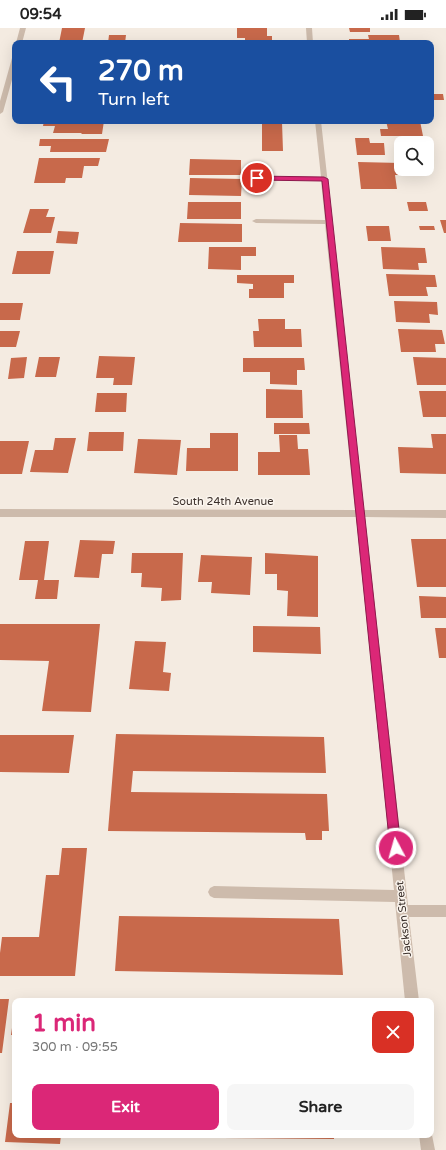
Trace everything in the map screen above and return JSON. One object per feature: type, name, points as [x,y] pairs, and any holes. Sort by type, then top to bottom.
[{"type":"street","points":[[20,40],[23,28]]},
{"type":"street","points":[[309,28],[310,40]]},
{"type":"street","points":[[0,112],[12,69]]},
{"type":"street","name":"Jackson Street","points":[[318,124],[412,998]]},
{"type":"street","points":[[257,178],[324,179]]},
{"type":"street","points":[[256,221],[329,222]]},
{"type":"street","name":"South 24th Avenue","points":[[0,513],[446,514]]},
{"type":"street","points":[[214,892],[401,896]]},
{"type":"street","points":[[402,911],[446,911]]},
{"type":"street","points":[[426,1138],[428,1150]]},
{"type":"building","points":[[62,28],[85,28],[83,40],[60,40]]},
{"type":"building","points":[[237,28],[267,28],[267,36],[272,36],[272,40],[245,40],[245,38],[237,38]]},
{"type":"building","points":[[349,28],[370,28],[370,32],[350,32]]},
{"type":"building","points":[[109,35],[126,35],[125,40],[108,40]]},
{"type":"building","points":[[368,35],[399,35],[400,40],[349,40],[369,39]]},
{"type":"building","points":[[434,94],[443,94],[444,100],[434,100]]},
{"type":"building","points":[[43,124],[104,124],[102,134],[53,133],[55,126],[43,126]]},
{"type":"building","points":[[262,124],[282,124],[283,151],[262,151]]},
{"type":"building","points":[[387,124],[421,124],[423,136],[381,136],[380,129],[388,129]]},
{"type":"building","points":[[355,138],[369,138],[370,143],[384,143],[385,155],[357,155]]},
{"type":"building","points":[[40,139],[109,139],[106,152],[50,152],[51,146],[39,146]]},
{"type":"building","points":[[39,158],[100,158],[98,166],[84,166],[82,178],[66,178],[65,183],[34,183]]},
{"type":"building","points":[[190,159],[241,160],[241,175],[189,175]]},
{"type":"building","points":[[358,162],[394,163],[394,176],[397,189],[361,189]]},
{"type":"building","points":[[190,178],[242,179],[241,196],[189,195]]},
{"type":"building","points":[[188,202],[241,202],[241,219],[187,219]]},
{"type":"building","points":[[407,202],[426,202],[428,211],[409,211]]},
{"type":"building","points":[[30,209],[49,209],[46,217],[55,217],[51,233],[23,233]]},
{"type":"building","points":[[440,220],[446,220],[446,233],[444,233]]},
{"type":"building","points":[[180,223],[242,224],[242,242],[178,242]]},
{"type":"building","points":[[366,226],[389,226],[391,241],[368,241]]},
{"type":"building","points":[[419,226],[434,226],[435,230],[420,230]]},
{"type":"building","points":[[58,231],[79,232],[77,244],[56,243]]},
{"type":"building","points":[[209,247],[256,247],[256,256],[241,256],[241,270],[208,269]]},
{"type":"building","points":[[381,247],[425,248],[427,263],[418,263],[419,270],[383,269]]},
{"type":"building","points":[[17,251],[54,251],[50,274],[12,274]]},
{"type":"building","points":[[386,274],[435,275],[437,287],[426,287],[428,296],[389,296]]},
{"type":"building","points":[[237,275],[294,275],[294,283],[284,283],[284,298],[249,298],[249,289],[253,289],[253,284],[237,283]]},
{"type":"building","points":[[394,301],[437,302],[438,315],[429,314],[430,323],[396,322]]},
{"type":"building","points":[[0,303],[23,303],[20,320],[0,320]]},
{"type":"building","points":[[258,319],[285,319],[285,329],[301,329],[302,347],[254,347],[253,331],[259,331]]},
{"type":"building","points":[[398,329],[442,330],[445,344],[435,344],[436,352],[401,352]]},
{"type":"building","points":[[0,331],[20,331],[16,347],[0,347]]},
{"type":"building","points":[[99,356],[135,357],[132,385],[113,385],[114,378],[96,378]]},
{"type":"building","points":[[27,357],[24,378],[8,379],[11,358]]},
{"type":"building","points":[[39,357],[60,357],[56,377],[35,377]]},
{"type":"building","points":[[413,357],[446,358],[446,385],[417,385]]},
{"type":"building","points":[[243,358],[304,358],[305,370],[297,370],[297,385],[270,384],[270,372],[243,372]]},
{"type":"building","points":[[266,389],[302,390],[303,418],[266,418]]},
{"type":"building","points":[[419,391],[446,391],[446,417],[423,417]]},
{"type":"building","points":[[97,393],[127,393],[126,412],[95,412]]},
{"type":"building","points":[[274,423],[309,423],[310,434],[274,434]]},
{"type":"building","points":[[89,432],[124,432],[123,451],[87,451]]},
{"type":"building","points":[[210,433],[238,433],[238,471],[186,471],[187,448],[210,448]]},
{"type":"building","points":[[431,434],[446,434],[446,474],[400,473],[398,447],[433,448]]},
{"type":"building","points":[[279,435],[297,435],[298,449],[308,449],[310,475],[258,475],[258,452],[280,452]]},
{"type":"building","points":[[55,438],[76,438],[68,473],[30,472],[35,450],[53,450]]},
{"type":"building","points":[[138,439],[181,440],[177,475],[134,473]]},
{"type":"building","points":[[0,441],[29,441],[22,474],[0,474]]},
{"type":"building","points":[[411,539],[446,539],[446,587],[417,587]]},
{"type":"building","points":[[80,540],[115,541],[113,554],[102,554],[99,578],[74,577]]},
{"type":"building","points":[[25,541],[49,541],[44,580],[59,580],[57,599],[35,599],[38,580],[19,580]]},
{"type":"building","points":[[132,553],[183,553],[181,600],[161,601],[162,588],[141,587],[142,573],[131,573]]},
{"type":"building","points":[[265,553],[318,556],[318,617],[287,616],[288,591],[277,590],[277,574],[265,574]]},
{"type":"building","points":[[201,555],[252,557],[250,595],[211,593],[212,582],[198,582]]},
{"type":"building","points":[[419,596],[446,597],[446,618],[421,618]]},
{"type":"building","points":[[0,624],[100,624],[91,712],[42,711],[49,661],[0,660]]},
{"type":"building","points":[[253,626],[320,627],[321,654],[253,652]]},
{"type":"building","points":[[435,628],[446,628],[446,658],[439,658]]},
{"type":"building","points":[[135,641],[166,642],[163,672],[171,673],[169,691],[129,689]]},
{"type":"building","points":[[116,734],[324,737],[326,773],[133,771],[131,792],[327,794],[329,831],[322,831],[322,840],[306,840],[305,833],[108,831]]},
{"type":"building","points":[[0,735],[74,735],[69,773],[0,772]]},
{"type":"building","points":[[62,848],[87,848],[75,976],[0,976],[2,937],[39,937],[46,875],[59,875]]},
{"type":"building","points":[[119,916],[339,919],[343,975],[115,971]]},
{"type":"building","points":[[0,999],[9,999],[2,1053],[0,1053]]},
{"type":"building","points":[[10,1103],[12,1103],[12,1138],[61,1138],[60,1144],[5,1142]]},
{"type":"building","points":[[210,1138],[334,1138],[334,1139]]},
{"type":"route","points":[[257,178],[324,179],[356,488],[396,848]]}]
